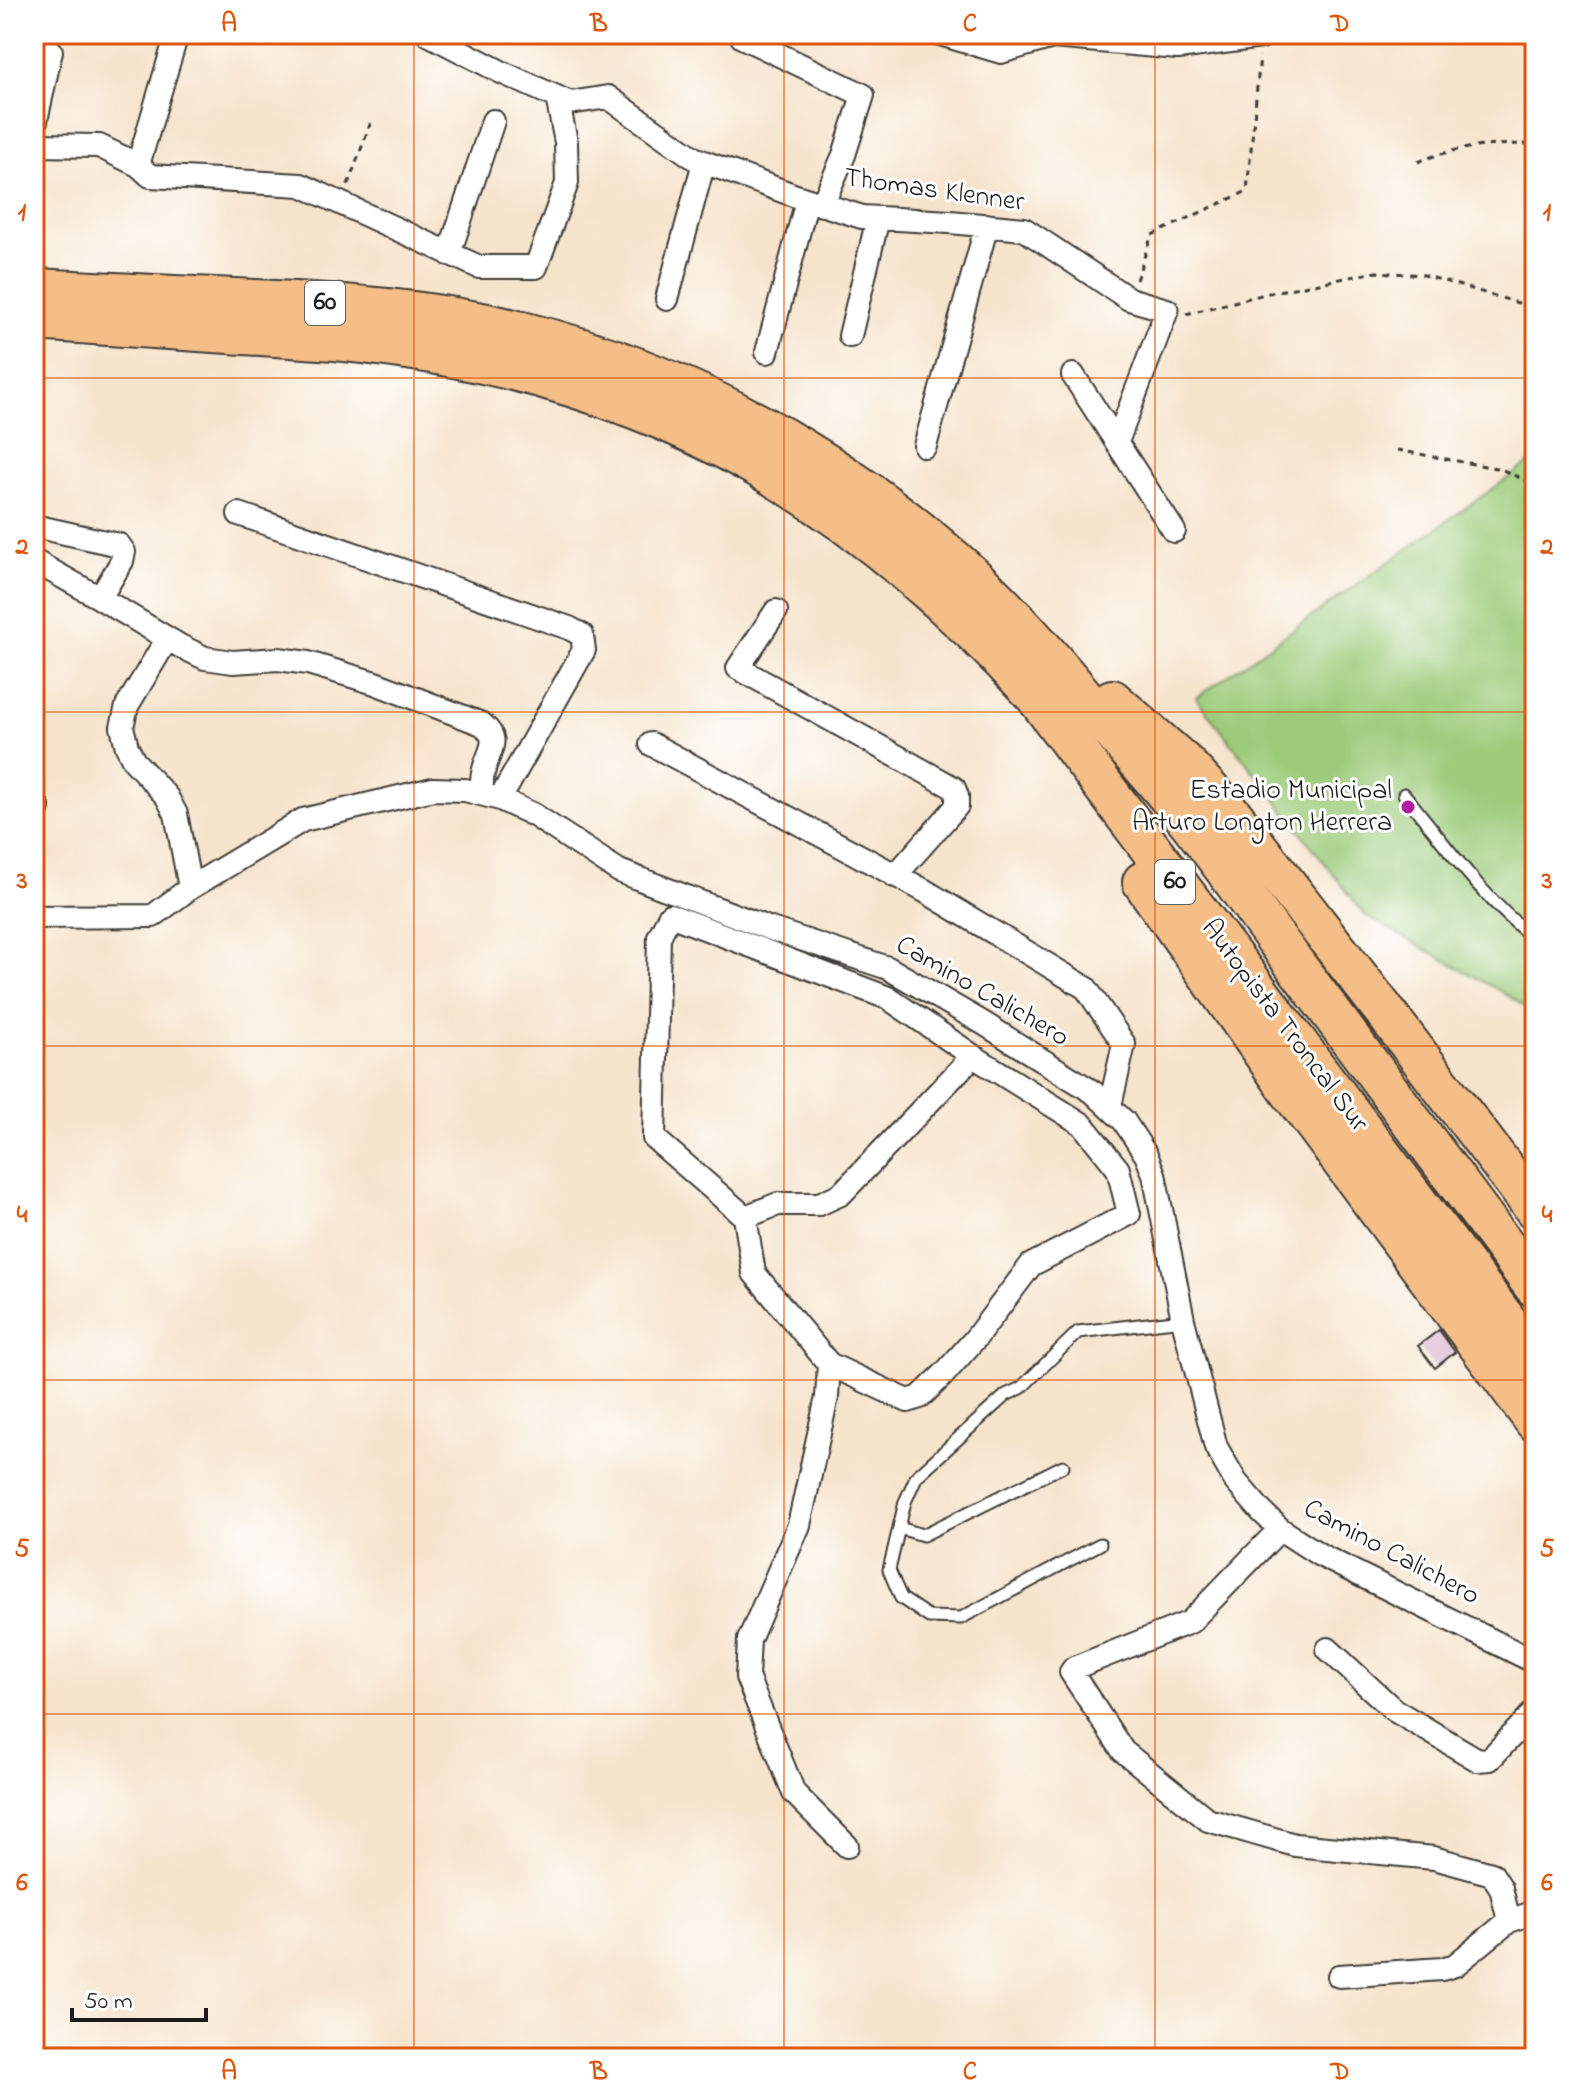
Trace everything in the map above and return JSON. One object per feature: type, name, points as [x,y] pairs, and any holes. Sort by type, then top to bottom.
[{"type":"highway","name":"Autopista Troncal Sur","points":[[34,289],[354,305],[470,320],[527,333],[609,359],[720,405],[847,478],[934,543],[1013,617],[1181,811],[1535,1287]]},
{"type":"highway","name":"Autopista Troncal Sur","points":[[34,320],[383,344],[479,361],[620,402],[755,465],[829,513],[900,566],[970,628],[1035,695],[1535,1359]]},
{"type":"highway","points":[[755,465],[955,642],[1023,720],[1096,817],[1291,1092],[1535,1421]]},
{"type":"highway","points":[[1050,657],[1120,706],[1186,765],[1233,816],[1514,1172],[1535,1209]]},
{"type":"street","points":[[138,165],[177,34]]},
{"type":"street","name":"Thomas Klenner","points":[[428,34],[570,103],[608,97],[694,158],[814,202],[862,217],[1024,229],[1129,299],[1167,310]]},
{"type":"street","points":[[744,34],[742,37],[863,95],[844,155],[814,202],[767,352]]},
{"type":"street","points":[[940,34],[1001,52],[1053,37],[1178,48],[1261,37]]},
{"type":"street","points":[[34,130],[51,51]]},
{"type":"street","points":[[34,145],[99,146],[138,165],[150,176],[301,185],[479,267],[536,267],[567,183],[566,142],[557,97]]},
{"type":"street","points":[[449,254],[493,121]]},
{"type":"street","points":[[667,299],[704,162]]},
{"type":"street","points":[[850,336],[878,218]]},
{"type":"street","points":[[925,446],[987,225]]},
{"type":"street","points":[[1117,442],[1167,310]]},
{"type":"street","points":[[1073,375],[1174,531]]},
{"type":"street","points":[[34,561],[205,658],[233,662],[278,659],[308,663],[375,683],[482,724],[491,731],[493,744],[481,781],[491,796],[584,650],[582,635],[239,514]]},
{"type":"street","points":[[34,526],[119,545],[124,552],[122,561],[100,598]]},
{"type":"street","points":[[776,611],[738,668],[954,788],[957,806],[895,876]]},
{"type":"street","points":[[167,639],[127,706],[122,727],[134,761],[167,797],[176,814],[190,888]]},
{"type":"street","points":[[651,744],[925,891],[1086,988],[1124,1044],[1110,1106]]},
{"type":"street","name":"Camino Calichero","points":[[34,917],[153,916],[190,888],[303,820],[433,789],[457,789],[491,796],[534,815],[619,871],[768,928],[888,968],[1074,1080],[1110,1106],[1124,1121],[1154,1174],[1183,1320],[1216,1447],[1236,1482],[1262,1512],[1280,1529],[1320,1555],[1535,1662]]},
{"type":"street","points":[[34,801],[38,807],[34,818]]},
{"type":"street","points":[[1129,1214],[1118,1169],[1082,1124],[888,998],[670,915],[659,937],[654,1138],[745,1217],[754,1273],[829,1364],[908,1401],[920,1397],[975,1339],[1031,1265],[1129,1214],[1160,1206]]},
{"type":"street","points":[[745,1217],[778,1204],[819,1204],[841,1194],[973,1056]]},
{"type":"street","points":[[829,1364],[827,1397],[799,1525],[749,1640],[747,1677],[794,1793],[847,1846]]},
{"type":"street","points":[[1280,1529],[1190,1622],[1074,1668],[1071,1672],[1123,1751],[1208,1820],[1295,1845],[1434,1858],[1492,1874],[1501,1888],[1509,1921]]},
{"type":"street","points":[[1328,1649],[1394,1710],[1478,1760],[1490,1759],[1535,1711]]},
{"type":"street","points":[[1339,1976],[1442,1969],[1455,1965],[1509,1921],[1535,1912]]},
{"type":"lane","points":[[1404,794],[1470,876],[1516,925],[1535,939]]},
{"type":"lane","points":[[1100,1544],[961,1618],[929,1617],[901,1598],[889,1570],[905,1502],[916,1477],[1006,1395],[1021,1388],[1078,1332],[1183,1320]]},
{"type":"lane","points":[[899,1528],[923,1535],[1063,1466]]},
{"type":"path","points":[[1129,299],[1152,235],[1247,191],[1261,37]]},
{"type":"path","points":[[342,203],[372,119]]},
{"type":"path","points":[[1418,162],[1435,155],[1496,144],[1535,144]]},
{"type":"path","points":[[1167,310],[1184,315],[1273,292],[1376,272],[1424,275],[1535,308]]},
{"type":"path","points":[[1397,450],[1501,469],[1535,485]]},
{"type":"green space","name":"Estadio Municipal Arturo Longton Herrera","points":[[1535,459],[1535,1014],[1366,916],[1196,698]]},
{"type":"building","points":[[1439,1330],[1455,1352],[1435,1368],[1418,1346]]},
{"type":"place","name":"Estadio Municipal Arturo Longton Herrera","points":[[1408,807]]}]
